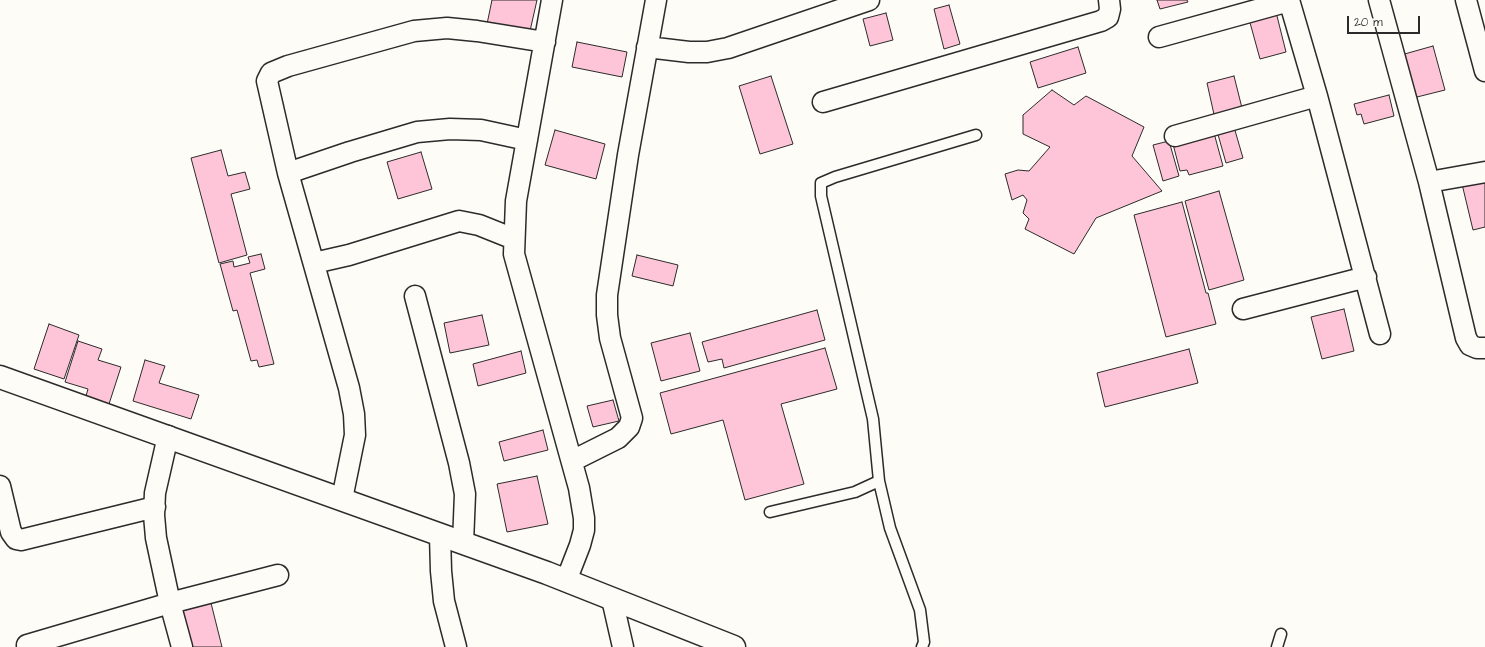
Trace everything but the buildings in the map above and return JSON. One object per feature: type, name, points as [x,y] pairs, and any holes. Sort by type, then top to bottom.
[{"type":"street","points":[[552,0],[516,201],[514,254],[580,488],[584,530],[580,545],[566,581]]},
{"type":"street","points":[[572,461],[618,438],[629,427],[632,418],[610,338],[607,315],[607,295],[628,155],[656,0]]},
{"type":"street","points":[[647,47],[701,52],[728,48],[869,0]]},
{"type":"street","points":[[822,102],[1101,21],[1108,17],[1110,9],[1109,0]]},
{"type":"street","points":[[1379,0],[1429,182],[1466,338],[1470,345],[1477,348],[1485,348]]},
{"type":"street","points":[[1466,0],[1485,71]]},
{"type":"street","points":[[1159,37],[1289,1],[1317,96],[1380,334]]},
{"type":"street","points":[[342,499],[355,435],[354,414],[314,263],[288,173],[267,81],[271,73],[288,66],[414,31],[447,28],[477,31],[545,42]]},
{"type":"street","points":[[1176,136],[1317,96]]},
{"type":"street","points":[[288,173],[350,152],[417,132],[450,129],[480,130],[527,140]]},
{"type":"street","points":[[1429,182],[1485,172]]},
{"type":"street","points":[[314,263],[349,255],[459,221],[479,225],[514,239]]},
{"type":"street","points":[[1243,309],[1366,277]]},
{"type":"street","points":[[415,296],[459,463],[465,494],[463,543]]},
{"type":"street","points":[[0,378],[168,436],[463,543],[566,581],[734,647]]},
{"type":"street","points":[[168,436],[155,493],[154,515],[156,538],[170,603],[182,647]]},
{"type":"street","points":[[0,486],[11,532],[16,539],[21,540],[155,507]]},
{"type":"street","points":[[440,535],[444,601],[456,647]]},
{"type":"street","points":[[27,645],[170,603],[278,575]]},
{"type":"street","points":[[612,599],[622,647]]},
{"type":"lane","points":[[922,647],[924,642],[920,610],[890,528],[879,481],[873,419],[821,196],[821,183],[835,177],[976,135]]},
{"type":"lane","points":[[770,512],[855,492],[879,481]]},
{"type":"lane","points":[[1277,647],[1281,634]]}]
